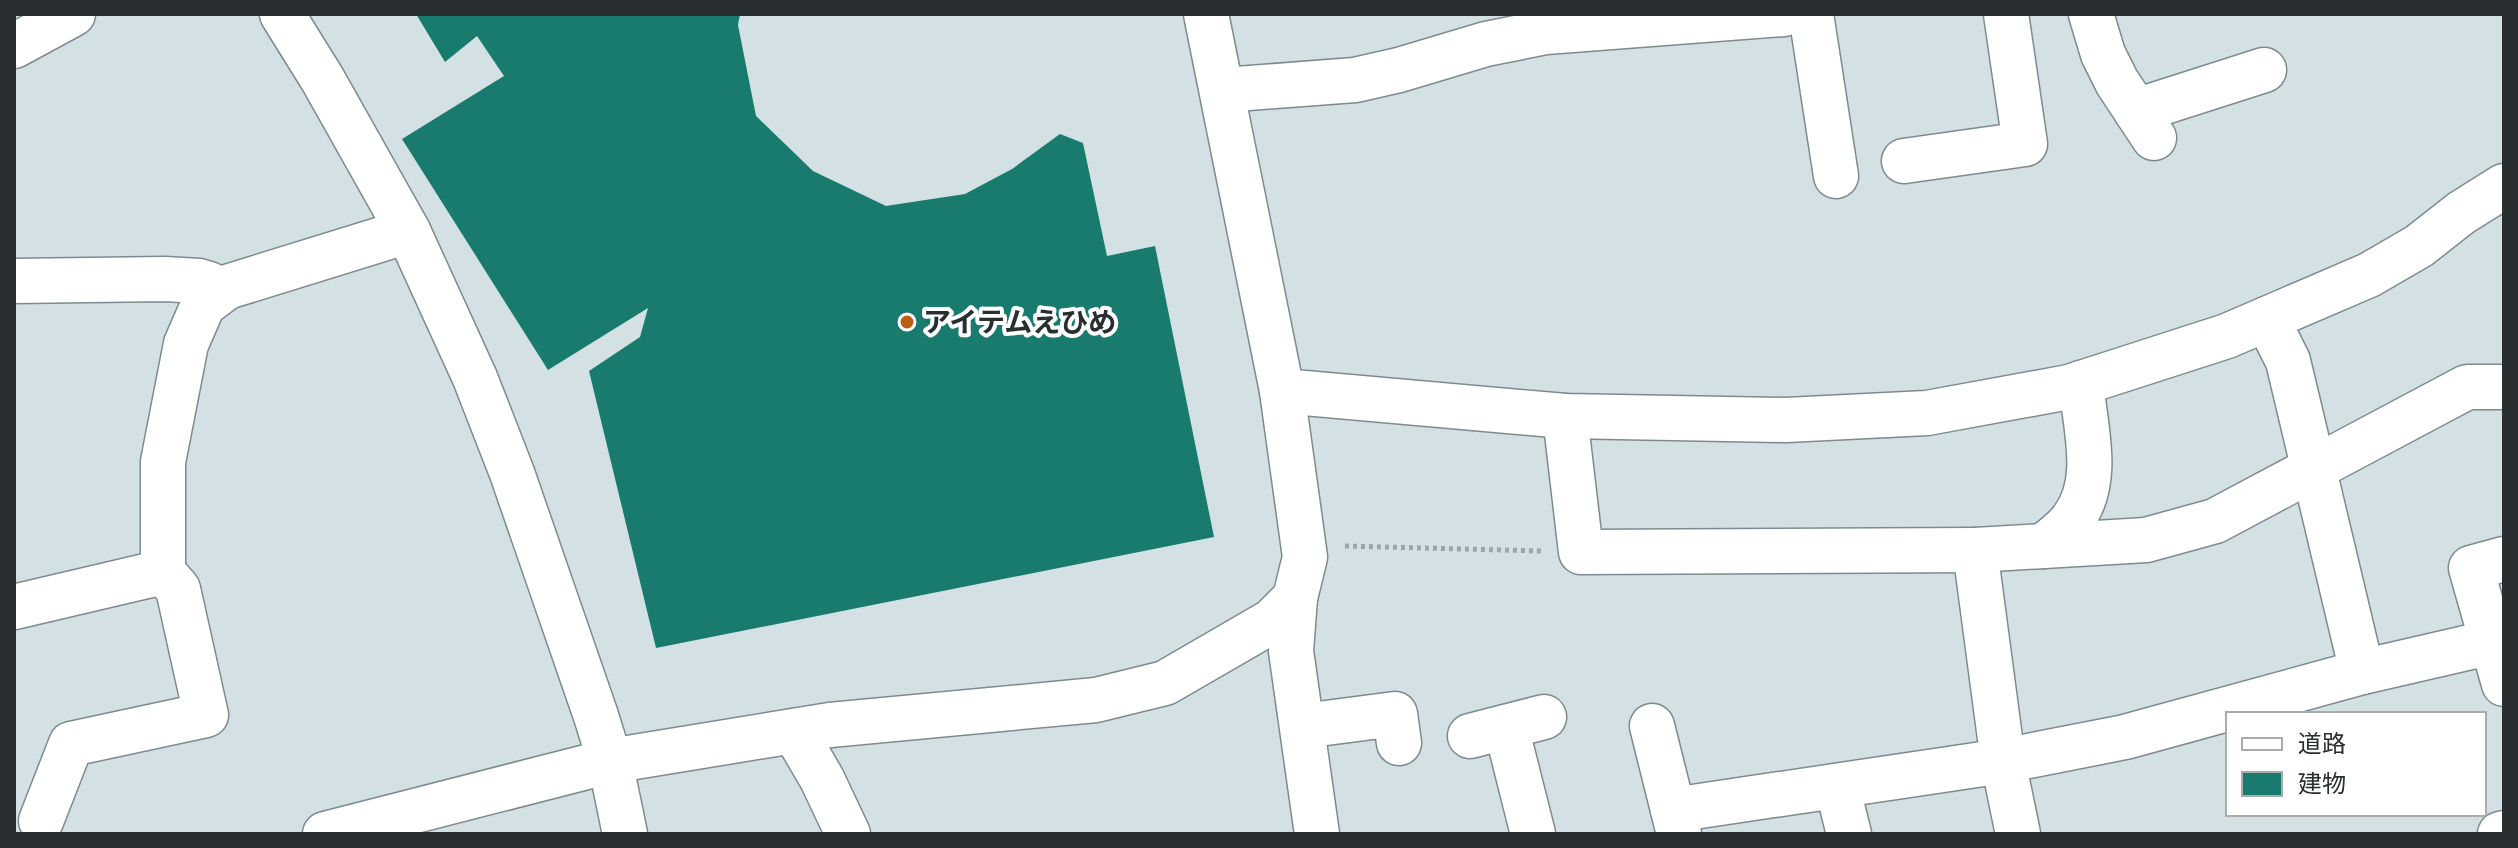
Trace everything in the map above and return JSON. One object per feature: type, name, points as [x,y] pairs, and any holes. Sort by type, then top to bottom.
[{"type":"street","points":[[14,46],[73,14]]},
{"type":"street","points":[[282,14],[408,231],[469,364],[512,473],[610,761],[625,834]]},
{"type":"street","points":[[1206,14],[1282,391],[1304,545],[1305,557],[1295,598],[1291,651],[1317,834]]},
{"type":"street","points":[[1223,90],[1355,80],[1486,44],[1546,32],[1784,14]]},
{"type":"street","points":[[1811,14],[1836,176]]},
{"type":"street","points":[[1904,161],[2025,144],[2006,14]]},
{"type":"street","points":[[2091,14],[2103,54],[2117,82],[2145,124],[2264,70]]},
{"type":"street","points":[[1282,391],[1565,416],[1786,420],[1927,413],[2081,383],[2227,336],[2369,275],[2419,246],[2461,213],[2504,186]]},
{"type":"street","points":[[33,827],[71,744],[206,715],[178,589],[163,572],[163,462],[186,344],[203,305],[227,287],[408,231]]},
{"type":"street","points":[[14,281],[176,279],[209,284],[217,293]]},
{"type":"street","points":[[2267,319],[2288,361],[2362,672]]},
{"type":"street","points":[[2044,546],[2072,520],[2086,496],[2090,472],[2081,383]]},
{"type":"street","points":[[1565,416],[1581,552],[1975,550],[2146,540],[2215,521],[2467,387],[2504,387]]},
{"type":"street","points":[[1975,550],[2003,761],[2018,834]]},
{"type":"street","points":[[2504,559],[2471,568],[2504,684]]},
{"type":"street","points":[[14,607],[163,572]]},
{"type":"street","points":[[325,834],[413,814],[610,761],[830,725],[1096,700],[1165,683],[1272,621],[1295,598]]},
{"type":"street","points":[[1652,726],[1676,822],[1837,786],[2003,761],[2125,737],[2362,672],[2492,642]]},
{"type":"street","points":[[1303,726],[1395,714],[1399,743]]},
{"type":"street","points":[[1507,727],[1533,834]]},
{"type":"street","points":[[794,731],[822,779],[848,834]]},
{"type":"street","points":[[1837,786],[1849,834]]},
{"type":"path","points":[[1304,545],[1581,552]]},
{"type":"building","name":"アイテムえひめ","points":[[416,14],[740,14],[738,25],[756,116],[813,171],[886,206],[965,194],[1012,169],[1060,134],[1083,143],[1107,256],[1155,246],[1214,537],[656,648],[589,371],[640,337],[648,308],[548,370],[402,139],[504,76],[477,36],[445,62]]},
{"type":"place","name":"アイテムえひめ","points":[[907,322]]}]
